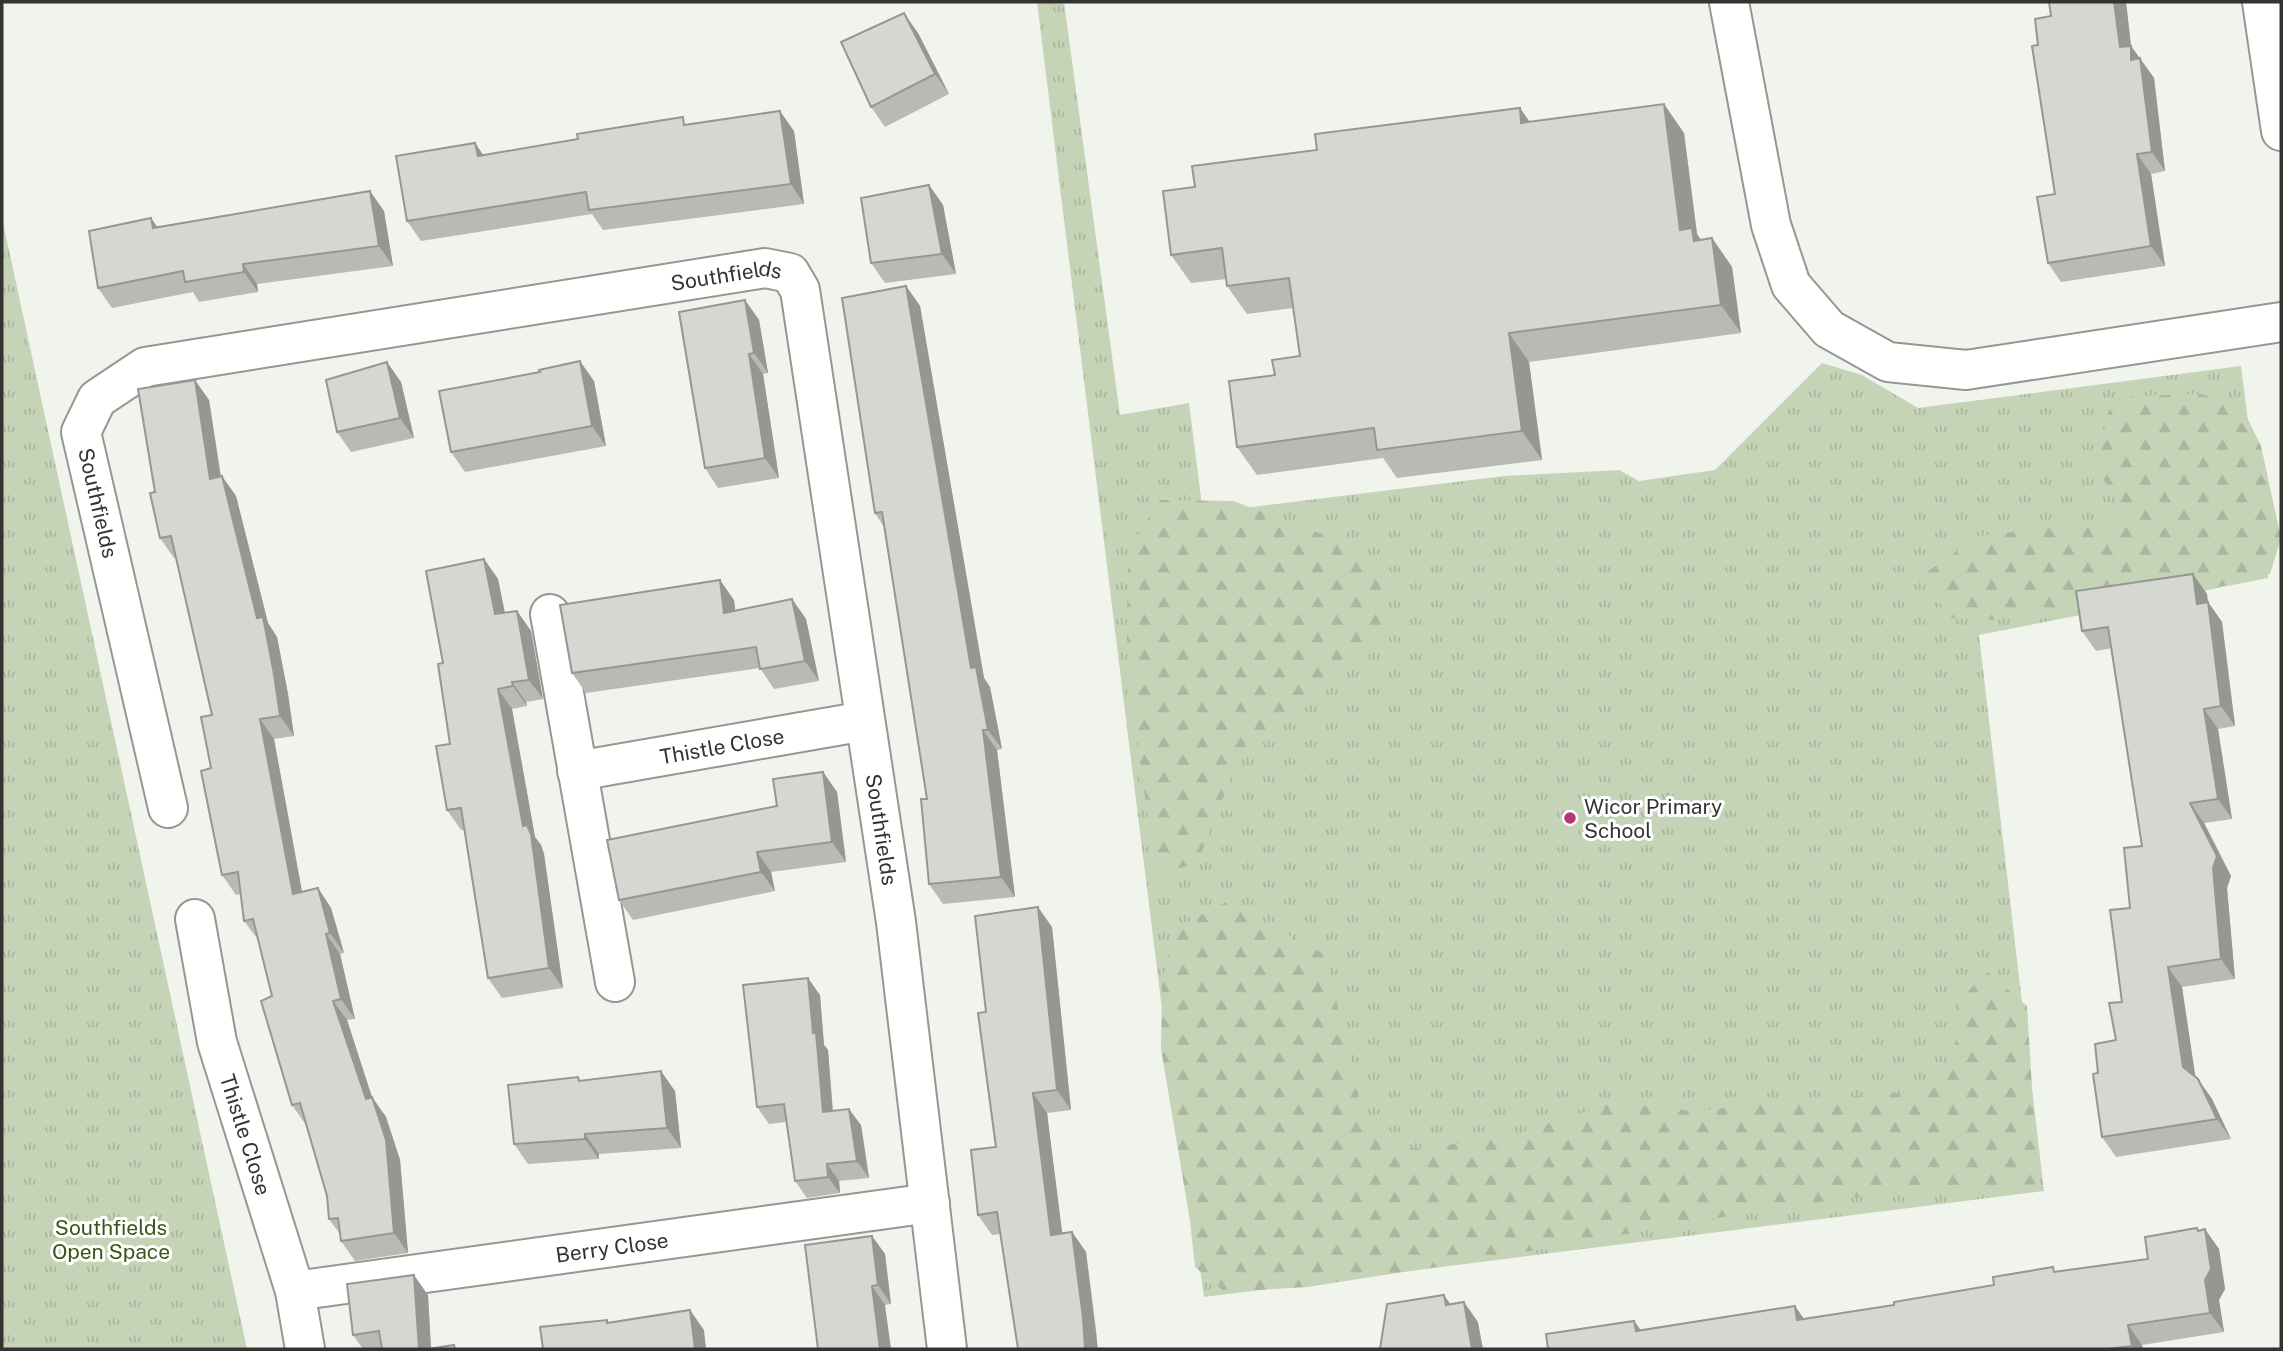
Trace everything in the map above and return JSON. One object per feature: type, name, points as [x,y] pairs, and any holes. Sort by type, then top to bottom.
[{"type":"street","points":[[1729,2],[1771,225],[1791,285],[1829,329],[1888,362],[1966,370],[2281,322]]},
{"type":"street","points":[[2262,2],[2281,131]]},
{"type":"street","name":"Southfields","points":[[168,808],[81,432],[97,399],[145,367],[765,268],[790,273],[800,290],[896,922],[947,1349]]},
{"type":"street","points":[[550,614],[615,982]]},
{"type":"street","name":"Thistle Close","points":[[577,771],[865,721]]},
{"type":"street","name":"Thistle Close","points":[[195,919],[217,1042],[295,1291],[305,1349]]},
{"type":"street","name":"Berry Close","points":[[295,1291],[930,1203]]},
{"type":"green space","name":"Wicor Primary School","points":[[1037,2],[1064,2],[1120,415],[1189,403],[1203,513],[1504,476],[1619,470],[1639,481],[1715,470],[1822,363],[1862,375],[1918,408],[2241,366],[2268,578],[1979,635],[2044,1191],[1204,1297],[1161,1001]]},
{"type":"green space","name":"Southfields Open Space","points":[[2,218],[247,1349],[2,1349]]},
{"type":"green space","points":[[2200,394],[2241,405],[2261,446],[2281,538],[2270,574],[2202,591],[1992,620],[1947,618],[1927,572],[1979,536],[2118,519],[2114,492],[2095,471],[2109,410],[2131,396]]},
{"type":"green space","points":[[1160,500],[1233,501],[1335,539],[1376,568],[1389,620],[1242,750],[1197,864],[1156,873],[1141,770],[1127,638],[1128,550]]},
{"type":"green space","points":[[1226,902],[1326,955],[1357,1093],[1383,1152],[1500,1139],[1616,1102],[1692,1111],[1932,1090],[1955,1044],[1960,1001],[1986,971],[2027,1006],[2038,1184],[1906,1191],[1774,1208],[1474,1261],[1307,1287],[1225,1292],[1195,1267],[1190,1221],[1161,1049],[1162,980],[1175,929]]},
{"type":"building","points":[[2049,2],[2114,2],[2120,47],[2131,46],[2131,60],[2140,58],[2152,152],[2137,154],[2151,246],[2048,263],[2037,197],[2055,194],[2032,46],[2038,45],[2035,19],[2051,16]]},
{"type":"building","points":[[904,13],[935,74],[871,107],[841,42]]},
{"type":"building","points":[[1664,104],[1680,230],[1692,228],[1694,241],[1712,238],[1721,305],[1509,333],[1522,431],[1377,450],[1374,428],[1237,447],[1229,381],[1275,375],[1272,360],[1300,356],[1289,278],[1227,286],[1222,248],[1171,255],[1163,191],[1195,187],[1192,166],[1317,150],[1315,134],[1520,108],[1521,123]]},
{"type":"building","points":[[780,111],[791,184],[589,210],[586,192],[407,221],[396,156],[475,143],[478,156],[578,139],[577,134],[683,117],[684,125]]},
{"type":"building","points":[[929,185],[942,254],[871,263],[861,198]]},
{"type":"building","points":[[370,191],[379,246],[243,264],[244,272],[185,282],[183,271],[98,288],[89,231],[151,218],[153,228]]},
{"type":"building","points":[[906,286],[971,668],[976,667],[988,730],[983,730],[1001,877],[929,884],[921,799],[927,799],[882,512],[875,513],[842,298]]},
{"type":"building","points":[[745,300],[754,353],[749,354],[765,458],[705,468],[679,312]]},
{"type":"building","points":[[580,361],[592,426],[451,452],[439,391],[540,372],[539,370]]},
{"type":"building","points":[[387,362],[400,418],[337,432],[326,380]]},
{"type":"building","points":[[195,380],[210,479],[222,476],[257,618],[263,617],[274,674],[280,716],[260,719],[293,894],[318,888],[330,933],[326,934],[341,999],[333,1001],[366,1099],[372,1097],[386,1140],[394,1233],[341,1241],[338,1218],[329,1219],[327,1196],[300,1103],[292,1105],[261,1001],[272,996],[253,919],[244,921],[238,872],[222,875],[201,771],[211,768],[201,717],[212,715],[171,536],[160,538],[150,493],[155,492],[138,389]]},
{"type":"building","points":[[484,559],[495,614],[517,611],[529,680],[512,682],[513,686],[498,689],[523,826],[527,825],[531,834],[549,968],[488,978],[461,808],[447,810],[436,746],[450,744],[438,664],[443,663],[426,571]]},
{"type":"building","points":[[2193,574],[2197,604],[2208,602],[2221,706],[2204,709],[2218,799],[2190,803],[2217,856],[2213,868],[2221,959],[2168,967],[2183,1067],[2198,1079],[2217,1119],[2102,1137],[2093,1074],[2098,1073],[2095,1044],[2116,1040],[2109,1003],[2122,1002],[2110,910],[2130,908],[2124,848],[2142,846],[2108,627],[2082,631],[2076,591]]},
{"type":"building","points":[[720,580],[724,613],[792,599],[805,661],[760,669],[756,647],[572,673],[560,605]]},
{"type":"building","points":[[823,772],[832,842],[757,852],[761,872],[619,900],[607,840],[777,806],[773,779]]},
{"type":"building","points":[[1038,907],[1057,1090],[1033,1093],[1051,1235],[1072,1232],[1085,1349],[1018,1349],[997,1212],[978,1215],[971,1150],[996,1147],[978,1013],[986,1012],[975,916]]},
{"type":"building","points":[[808,978],[823,1112],[849,1109],[857,1161],[827,1164],[828,1177],[795,1181],[784,1104],[757,1107],[743,985]]},
{"type":"building","points":[[661,1071],[667,1128],[585,1134],[585,1139],[514,1144],[508,1085],[578,1077],[579,1081]]},
{"type":"building","points":[[2197,1228],[2198,1231],[2205,1229],[2211,1269],[2205,1280],[2210,1313],[2128,1325],[2132,1346],[2107,1349],[1548,1349],[1546,1334],[1634,1321],[1636,1331],[1795,1306],[1797,1320],[1894,1305],[1894,1302],[1994,1285],[1993,1277],[2053,1267],[2054,1272],[2148,1259],[2145,1237]]},
{"type":"building","points":[[872,1236],[878,1285],[872,1286],[880,1349],[818,1349],[805,1245]]},
{"type":"building","points":[[414,1275],[419,1349],[382,1349],[379,1331],[353,1335],[347,1284]]},
{"type":"building","points":[[1444,1295],[1446,1305],[1464,1302],[1472,1349],[1380,1349],[1387,1304]]},
{"type":"building","points":[[690,1310],[695,1349],[543,1349],[540,1327],[607,1320],[607,1323]]},
{"type":"building","points":[[454,1345],[455,1349],[428,1349]]},
{"type":"place","name":"Wicor Primary School","points":[[1570,818]]}]
